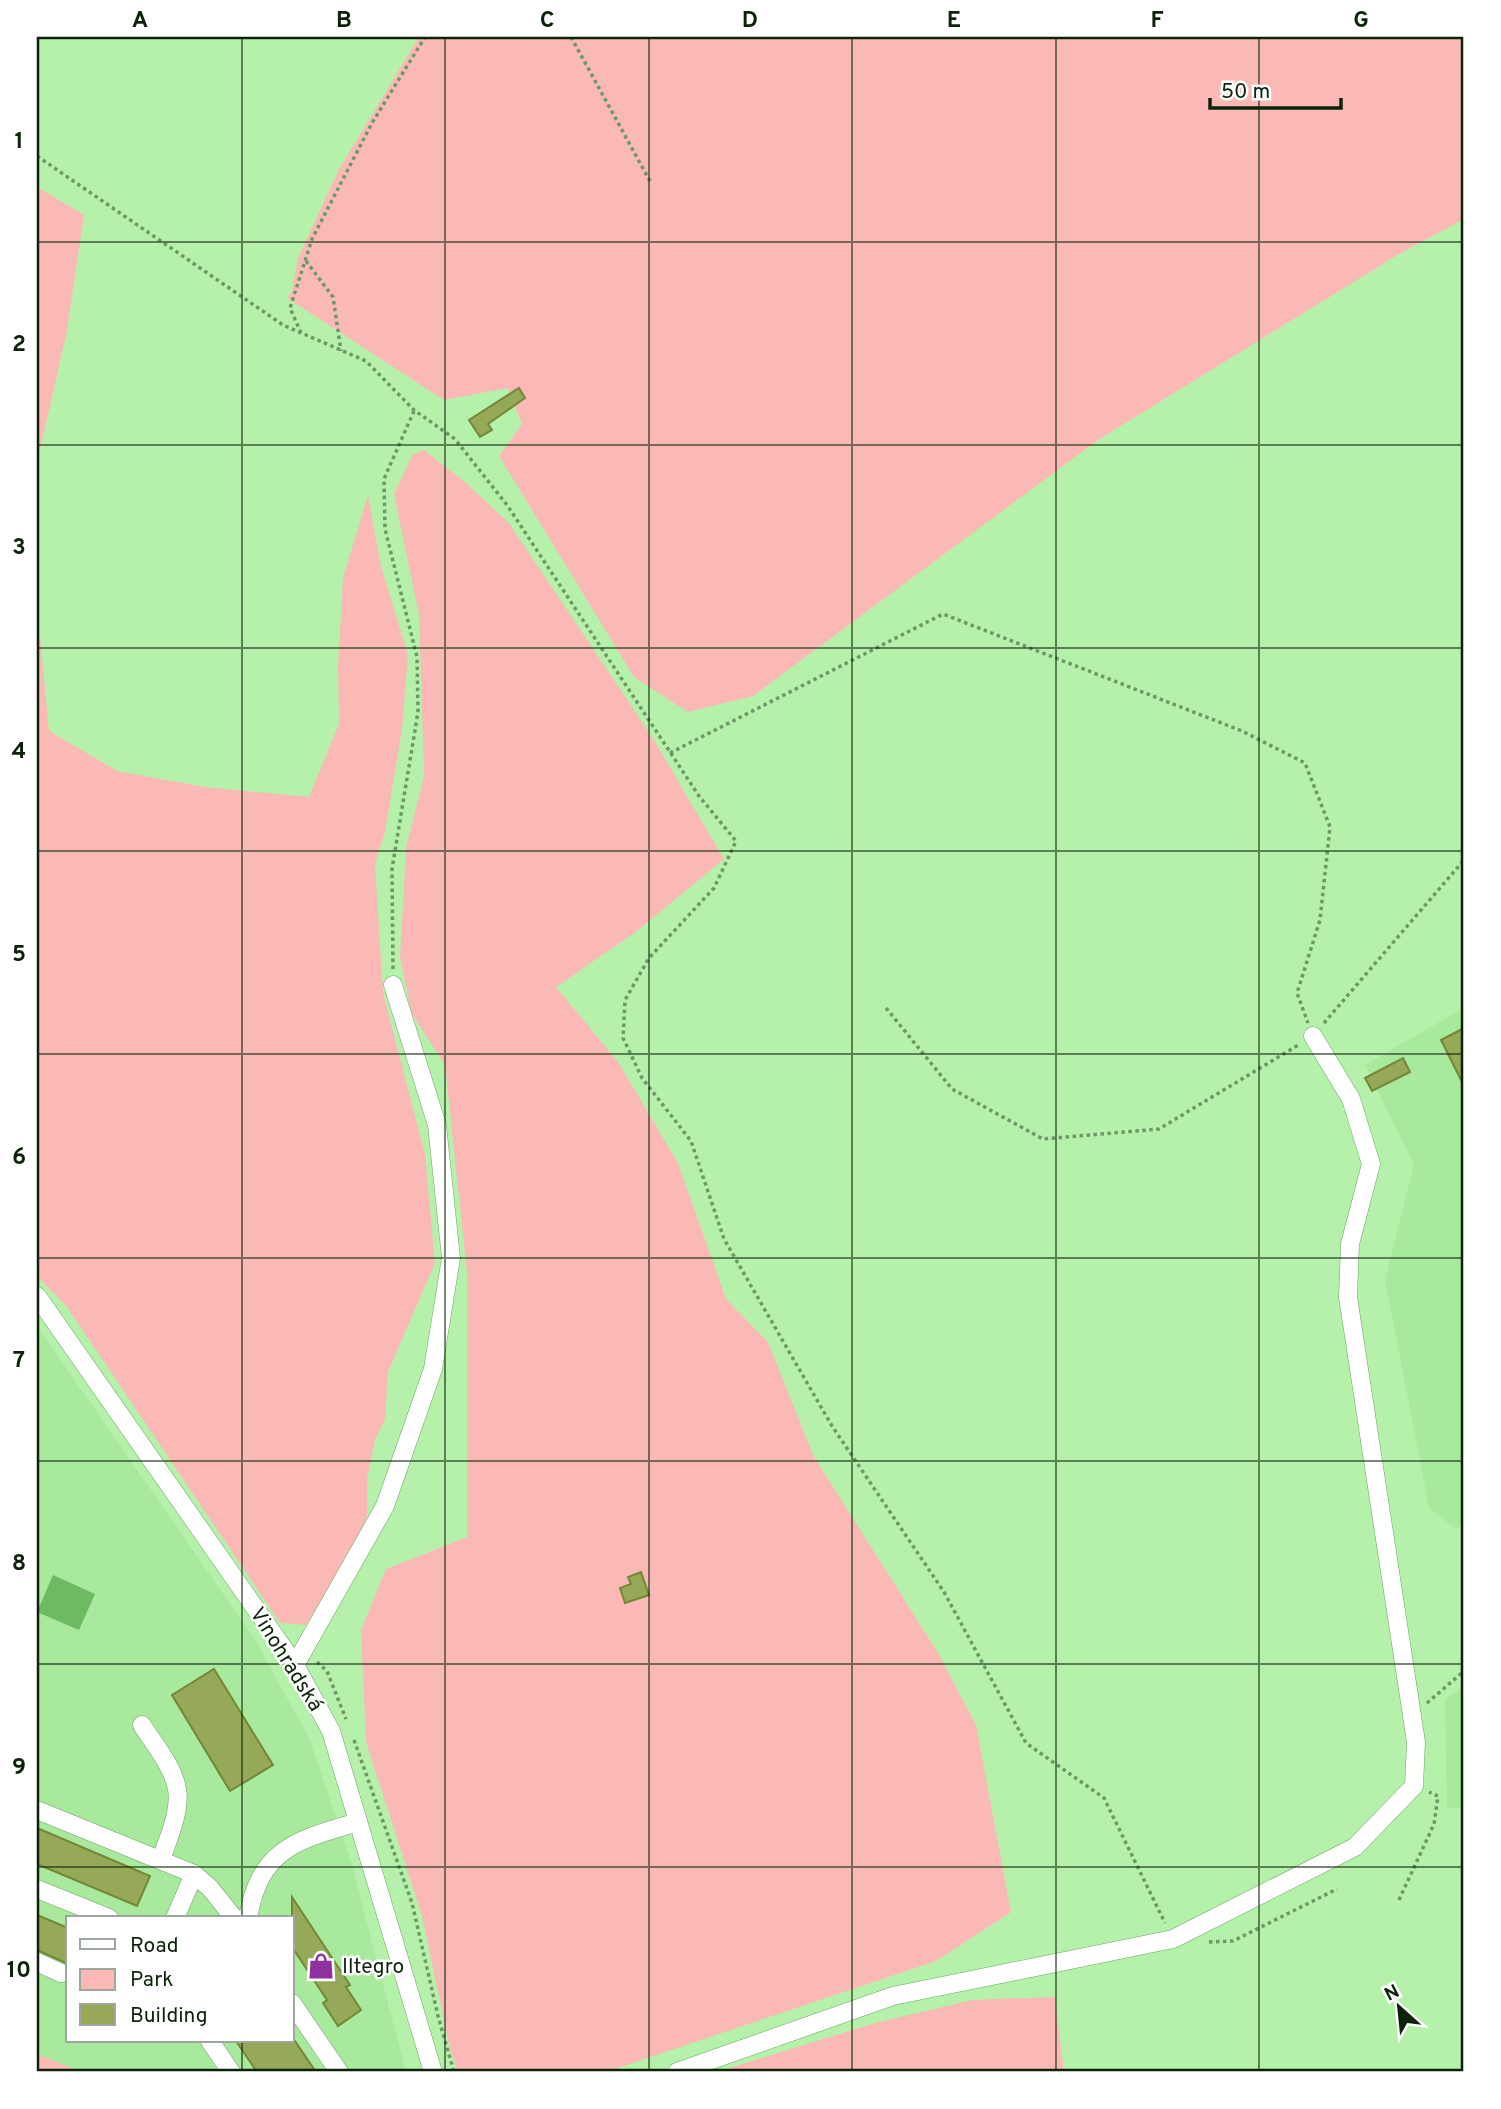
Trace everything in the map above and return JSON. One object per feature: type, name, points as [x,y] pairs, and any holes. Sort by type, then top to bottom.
[{"type":"street","points":[[300,1657],[384,1506],[433,1369],[451,1258],[437,1125],[393,985]]},
{"type":"street","points":[[677,2072],[893,1996],[1173,1939],[1355,1847],[1414,1786],[1416,1742],[1348,1297],[1350,1244],[1371,1164],[1351,1099],[1313,1036]]},
{"type":"street","name":"Vinohradská","points":[[37,1296],[300,1657],[331,1731],[433,2072]]},
{"type":"street","points":[[142,1725],[168,1766],[177,1788],[176,1810],[161,1860]]},
{"type":"street","points":[[37,1810],[194,1874],[210,1888],[232,1916]]},
{"type":"street","points":[[249,1916],[258,1880],[277,1856],[311,1837],[358,1822]]},
{"type":"street","points":[[175,1916],[194,1874]]},
{"type":"street","points":[[37,1889],[104,1916]]},
{"type":"street","points":[[37,1962],[61,1973]]},
{"type":"street","points":[[294,2006],[339,2072]]},
{"type":"street","points":[[211,2042],[230,2072]]},
{"type":"path","points":[[301,333],[290,308],[312,239],[372,123],[425,37]]},
{"type":"path","points":[[571,37],[651,183]]},
{"type":"path","points":[[37,156],[282,325],[366,361],[414,410],[455,439],[507,505],[699,796],[736,841],[714,888],[649,958],[625,999],[623,1038],[642,1078],[691,1141],[724,1239],[832,1426],[944,1592],[1026,1743],[1104,1798],[1173,1939]]},
{"type":"path","points":[[305,260],[333,297],[341,351]]},
{"type":"path","points":[[393,985],[391,869],[418,712],[417,657],[385,529],[384,479],[414,410]]},
{"type":"path","points":[[670,753],[943,614],[1242,731],[1305,763],[1330,827],[1320,920],[1297,993],[1313,1036]]},
{"type":"path","points":[[886,1007],[952,1089],[1043,1139],[1159,1129],[1313,1036],[1464,860]]},
{"type":"path","points":[[300,1657],[327,1671],[346,1720]]},
{"type":"path","points":[[1412,1716],[1464,1671]]},
{"type":"path","points":[[351,1732],[412,1903],[454,2072]]},
{"type":"path","points":[[1414,1786],[1438,1796],[1447,1795]]},
{"type":"path","points":[[1399,1900],[1434,1824],[1438,1796]]},
{"type":"path","points":[[1190,1930],[1203,1942],[1233,1941],[1337,1889]]},
{"type":"shaded area","points":[[1464,1008],[1464,1521],[1456,1529],[1429,1508],[1385,1280],[1414,1165],[1365,1065]]},
{"type":"shaded area","points":[[37,1326],[256,1641],[310,1740],[352,1865],[406,2072],[82,2072],[37,2054]]},
{"type":"shaded area","points":[[53,1575],[95,1594],[79,1630],[37,1612]]},
{"type":"shaded area","points":[[1464,1686],[1464,1808],[1447,1808],[1445,1700]]},
{"type":"green space","points":[[419,37],[1464,37],[1464,219],[1399,254],[1098,440],[753,696],[688,712],[634,677],[499,456],[522,424],[508,388],[444,400],[287,298],[292,291],[298,258],[338,171]]},
{"type":"green space","points":[[37,187],[84,215],[67,331],[37,463]]},
{"type":"green space","points":[[424,450],[466,483],[509,523],[654,740],[724,859],[637,931],[556,987],[618,1062],[678,1163],[726,1299],[768,1342],[813,1455],[938,1653],[976,1725],[1011,1912],[936,1961],[606,2072],[458,2072],[450,2049],[422,1916],[366,1742],[361,1630],[386,1569],[467,1537],[467,1273],[445,1065],[412,1014],[400,958],[406,848],[424,776],[419,615],[394,494],[413,454]]},
{"type":"green space","points":[[368,495],[381,566],[408,655],[402,730],[385,832],[375,864],[383,993],[425,1154],[435,1263],[388,1372],[385,1419],[375,1440],[367,1479],[367,1517],[347,1558],[306,1625],[280,1623],[67,1307],[37,1276],[37,603],[49,731],[117,771],[205,787],[309,797],[339,724],[338,666],[343,578]]},
{"type":"green space","points":[[1055,1997],[1064,2072],[730,2072],[729,2068],[875,2023],[972,2000]]},
{"type":"green space","points":[[37,2054],[82,2072],[37,2072]]},
{"type":"building","points":[[519,388],[525,398],[488,424],[492,430],[480,437],[469,420]]},
{"type":"building","points":[[1464,1028],[1464,1086],[1441,1040]]},
{"type":"building","points":[[1403,1058],[1410,1072],[1372,1091],[1365,1078]]},
{"type":"building","points":[[641,1572],[649,1595],[625,1603],[620,1588],[631,1584],[628,1577]]},
{"type":"building","points":[[214,1669],[273,1765],[230,1791],[172,1695]]},
{"type":"building","points":[[37,1828],[150,1876],[137,1906],[37,1864]]},
{"type":"building","name":"Iltegro","points":[[292,1897],[350,1985],[346,1987],[361,2010],[338,2026],[323,2003],[327,2000],[294,1950]]},
{"type":"building","points":[[37,1915],[66,1927],[66,1963],[37,1950]]},
{"type":"building","points":[[295,2041],[316,2072],[257,2072],[237,2042]]},
{"type":"place","name":"Iltegro","points":[[321,1966]]}]
